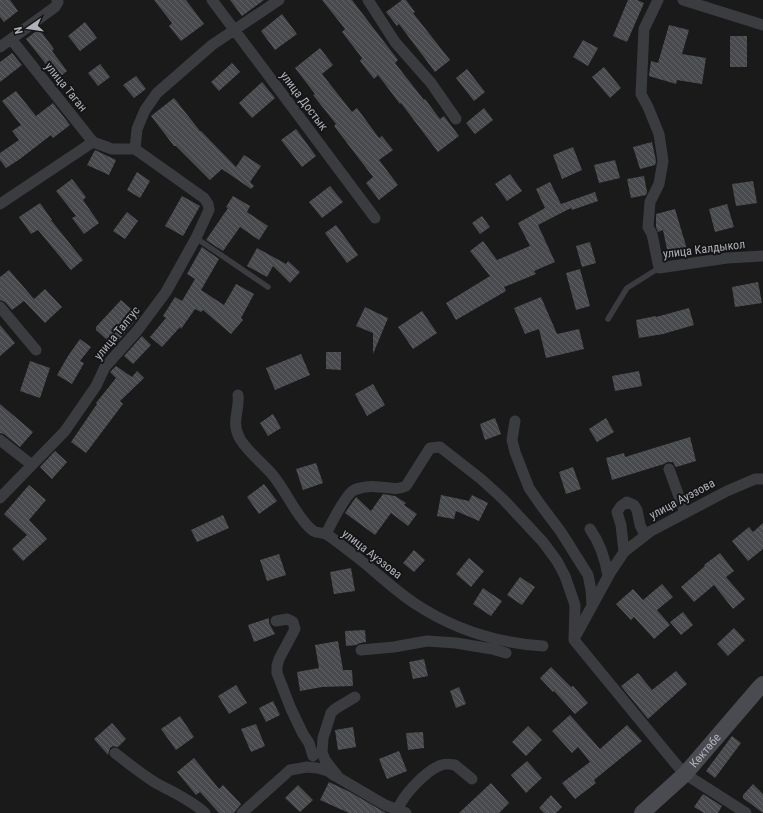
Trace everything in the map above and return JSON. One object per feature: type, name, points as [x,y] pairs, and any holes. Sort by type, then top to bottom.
[{"type":"street","points":[[0,47],[55,7],[58,2],[57,0]]},
{"type":"street","name":"улица Достык","points":[[212,0],[375,218]]},
{"type":"street","points":[[0,204],[93,142],[112,149],[135,148],[137,129],[145,110],[157,92],[212,45],[279,0]]},
{"type":"street","points":[[368,0],[395,42],[431,83],[456,120]]},
{"type":"street","name":"улица Калдыкол","points":[[658,0],[644,29],[641,94],[648,107],[658,134],[663,161],[659,184],[650,202],[648,227],[652,234],[659,268],[727,258],[763,256]]},
{"type":"street","points":[[683,0],[763,25]]},
{"type":"street","name":"улица Таган","points":[[11,39],[93,142]]},
{"type":"street","name":"улица Талтус","points":[[0,498],[73,421],[96,386],[105,367],[137,331],[166,292],[196,238],[208,210],[208,204],[204,198],[135,148]]},
{"type":"street","points":[[0,307],[36,350]]},
{"type":"street","name":"улица Ауэзова","points":[[238,395],[239,400],[234,424],[239,437],[272,474],[299,516],[314,532],[326,534],[413,602],[431,614],[456,626],[486,636],[524,645],[543,646]]},
{"type":"street","points":[[515,421],[512,440],[524,476],[529,488],[561,532],[588,575],[592,606]]},
{"type":"street","points":[[0,440],[32,465]]},
{"type":"street","points":[[326,534],[332,521],[354,490],[368,487],[380,487],[393,490],[400,489],[406,486],[430,448],[440,447],[481,479],[503,499],[533,531],[557,561],[569,587],[575,605],[574,640],[685,774],[746,813]]},
{"type":"street","points":[[669,469],[685,513]]},
{"type":"street","name":"улица Ауэзова","points":[[574,640],[608,576],[624,552],[646,535],[744,482],[755,479],[763,480]]},
{"type":"street","points":[[624,552],[621,525],[617,512],[621,506],[627,502],[634,505],[637,510],[640,525],[646,535]]},
{"type":"street","points":[[590,529],[599,544],[605,559],[608,576]]},
{"type":"street","points":[[276,621],[287,619],[293,622],[295,628],[279,659],[277,673],[291,709],[309,743],[313,756]]},
{"type":"street","points":[[362,650],[394,647],[427,641],[456,643],[506,653]]},
{"type":"street","name":"Көктөбе","points":[[642,813],[685,774],[763,684]]},
{"type":"street","points":[[338,778],[325,760],[322,752],[323,738],[331,713],[355,697]]},
{"type":"street","points":[[115,753],[128,765],[205,813]]},
{"type":"street","points":[[242,813],[290,770],[307,767],[328,771],[385,805],[402,811],[401,800],[430,772],[440,765],[455,765],[472,779]]},
{"type":"lane","points":[[196,238],[268,287]]},
{"type":"lane","points":[[608,319],[627,288],[659,268]]},
{"type":"building","points":[[0,0],[10,0],[18,11],[4,22],[0,17]]},
{"type":"building","points":[[154,0],[186,0],[204,24],[181,41],[169,26],[172,23]]},
{"type":"building","points":[[230,0],[264,0],[242,16]]},
{"type":"building","points":[[322,0],[352,0],[398,60],[395,63],[424,100],[425,99],[440,119],[444,116],[459,136],[438,152],[378,75],[374,79],[360,61],[362,58],[342,32],[345,29]]},
{"type":"building","points":[[402,0],[406,0],[415,12],[413,13],[450,60],[435,72],[399,24],[397,26],[386,12]]},
{"type":"building","points":[[628,0],[637,0],[644,3],[627,42],[613,36]]},
{"type":"building","points":[[282,14],[297,34],[275,50],[261,31]]},
{"type":"building","points":[[85,22],[97,38],[80,51],[68,36]]},
{"type":"building","points":[[669,25],[689,30],[682,54],[706,58],[702,84],[677,80],[676,84],[649,76],[651,61],[658,63]]},
{"type":"building","points":[[39,29],[54,49],[52,51],[67,71],[56,80],[49,68],[26,39]]},
{"type":"building","points":[[730,36],[747,36],[747,67],[730,67]]},
{"type":"building","points":[[583,40],[598,48],[588,66],[573,57]]},
{"type":"building","points":[[320,48],[333,65],[322,74],[352,112],[357,108],[379,138],[382,136],[393,150],[379,160],[398,185],[379,200],[366,183],[373,177],[334,126],[336,124],[313,95],[315,94],[295,68]]},
{"type":"building","points":[[12,53],[22,65],[0,82],[0,62]]},
{"type":"building","points":[[232,63],[240,72],[219,91],[211,82]]},
{"type":"building","points":[[100,64],[110,77],[98,86],[88,73]]},
{"type":"building","points":[[604,67],[621,88],[610,98],[592,77]]},
{"type":"building","points":[[467,69],[485,92],[474,101],[456,78]]},
{"type":"building","points":[[136,76],[146,89],[134,98],[123,85]]},
{"type":"building","points":[[262,82],[275,98],[252,118],[239,103]]},
{"type":"building","points":[[16,91],[36,116],[53,103],[70,125],[53,138],[51,135],[6,168],[0,160],[0,153],[19,140],[12,131],[21,125],[2,101]]},
{"type":"building","points":[[174,98],[200,131],[236,167],[244,155],[261,166],[250,182],[254,186],[251,189],[222,169],[210,180],[176,146],[174,146],[151,116]]},
{"type":"building","points":[[484,108],[493,120],[475,134],[466,123]]},
{"type":"building","points":[[296,129],[316,156],[302,167],[281,140]]},
{"type":"building","points":[[652,142],[656,161],[655,165],[640,169],[633,147]]},
{"type":"building","points":[[573,147],[582,170],[562,179],[553,155]]},
{"type":"building","points":[[95,150],[116,160],[109,175],[87,165]]},
{"type":"building","points":[[615,160],[620,178],[599,183],[594,165]]},
{"type":"building","points":[[137,172],[150,181],[140,198],[127,190]]},
{"type":"building","points":[[510,174],[522,191],[507,201],[495,184]]},
{"type":"building","points":[[644,176],[647,192],[646,195],[631,198],[627,179]]},
{"type":"building","points":[[72,179],[86,197],[83,200],[99,223],[84,234],[72,218],[76,216],[56,191]]},
{"type":"building","points":[[753,181],[757,203],[736,206],[732,184]]},
{"type":"building","points":[[550,182],[561,204],[595,192],[598,201],[572,210],[571,208],[538,225],[555,262],[534,271],[536,274],[504,287],[506,291],[456,320],[446,303],[490,276],[470,251],[483,241],[497,260],[530,246],[518,223],[545,208],[536,189]]},
{"type":"building","points":[[330,186],[343,202],[322,218],[309,202]]},
{"type":"building","points":[[182,196],[200,206],[183,236],[165,226]]},
{"type":"building","points":[[233,196],[250,206],[247,212],[268,226],[259,240],[240,227],[223,251],[206,240],[228,208],[226,207]]},
{"type":"building","points":[[40,203],[51,220],[83,260],[71,270],[38,230],[31,234],[19,217]]},
{"type":"building","points":[[727,204],[734,227],[715,232],[709,209]]},
{"type":"building","points":[[675,209],[689,256],[669,259],[663,230],[658,232],[656,227],[656,214]]},
{"type":"building","points":[[127,212],[138,221],[125,239],[113,231]]},
{"type":"building","points":[[482,216],[490,227],[480,234],[472,223]]},
{"type":"building","points":[[336,225],[358,255],[347,263],[325,233]]},
{"type":"building","points":[[590,242],[596,263],[582,267],[576,246]]},
{"type":"building","points":[[202,247],[219,259],[201,290],[224,305],[236,284],[254,294],[241,318],[243,320],[231,334],[203,310],[201,312],[195,309],[181,329],[180,327],[162,347],[150,337],[166,318],[163,316],[175,297],[182,301],[195,279],[187,274]]},
{"type":"building","points":[[257,248],[286,264],[288,261],[300,272],[290,283],[273,266],[267,277],[247,266]]},
{"type":"building","points":[[580,269],[590,306],[576,310],[566,273]]},
{"type":"building","points":[[9,270],[34,299],[45,289],[62,307],[45,323],[24,301],[12,310],[5,302],[0,300],[0,277]]},
{"type":"building","points":[[758,282],[762,303],[735,307],[732,287]]},
{"type":"building","points":[[541,297],[557,334],[579,329],[584,349],[546,358],[539,329],[525,334],[514,308]]},
{"type":"building","points":[[121,300],[139,316],[114,346],[96,330],[96,327]]},
{"type":"building","points":[[365,307],[388,318],[373,354],[373,333],[356,326]]},
{"type":"building","points":[[689,308],[694,325],[663,334],[639,338],[636,320],[656,317]]},
{"type":"building","points":[[422,311],[437,333],[413,349],[398,327]]},
{"type":"building","points":[[0,325],[15,343],[0,356]]},
{"type":"building","points":[[142,336],[151,345],[133,364],[124,356]]},
{"type":"building","points":[[80,339],[91,347],[80,361],[84,363],[72,384],[57,375]]},
{"type":"building","points":[[326,352],[341,352],[341,370],[326,369]]},
{"type":"building","points":[[301,354],[310,375],[275,390],[266,368]]},
{"type":"building","points":[[30,361],[50,368],[40,398],[20,391]]},
{"type":"building","points":[[116,366],[132,377],[137,371],[144,378],[120,401],[123,404],[86,453],[71,442],[97,404],[96,403],[116,378],[110,372]]},
{"type":"building","points":[[639,371],[642,386],[615,391],[612,376]]},
{"type":"building","points":[[373,384],[385,405],[367,416],[355,394]]},
{"type":"building","points":[[0,404],[33,432],[20,447],[4,434],[0,433]]},
{"type":"building","points":[[273,414],[281,428],[268,436],[260,423]]},
{"type":"building","points":[[495,418],[501,434],[485,440],[480,424]]},
{"type":"building","points":[[606,418],[614,432],[597,442],[589,429]]},
{"type":"building","points":[[690,437],[696,461],[676,467],[673,462],[667,462],[612,480],[606,458],[624,453],[625,457]]},
{"type":"building","points":[[55,451],[67,462],[52,479],[40,467]]},
{"type":"building","points":[[316,463],[323,483],[303,490],[296,469]]},
{"type":"building","points":[[573,467],[581,489],[566,494],[559,472]]},
{"type":"building","points":[[264,484],[277,501],[259,514],[247,497]]},
{"type":"building","points":[[29,485],[46,500],[29,520],[47,539],[23,561],[12,549],[27,535],[4,514]]},
{"type":"building","points":[[383,494],[395,496],[406,503],[404,505],[417,514],[408,526],[391,513],[375,535],[345,513],[356,497],[371,511]]},
{"type":"building","points":[[441,495],[469,501],[472,495],[488,503],[479,521],[456,511],[454,519],[437,516]]},
{"type":"building","points":[[223,515],[229,528],[197,542],[191,530]]},
{"type":"building","points":[[763,523],[763,549],[748,561],[732,541],[749,527],[753,532]]},
{"type":"building","points":[[414,550],[425,560],[414,572],[403,563]]},
{"type":"building","points":[[720,553],[734,571],[726,577],[745,599],[733,609],[714,585],[694,602],[681,587],[705,566],[704,565]]},
{"type":"building","points":[[279,554],[286,575],[267,581],[260,560]]},
{"type":"building","points":[[469,558],[484,571],[471,587],[456,574]]},
{"type":"building","points":[[351,568],[355,591],[334,594],[330,572]]},
{"type":"building","points":[[520,577],[535,587],[522,605],[507,595]]},
{"type":"building","points":[[662,584],[673,597],[657,610],[670,625],[654,639],[634,617],[631,620],[616,604],[633,589],[643,600]]},
{"type":"building","points":[[483,588],[502,601],[491,616],[473,604]]},
{"type":"building","points":[[683,612],[693,625],[681,635],[670,622]]},
{"type":"building","points":[[269,618],[269,623],[275,634],[254,642],[248,625]]},
{"type":"building","points":[[734,628],[745,640],[728,656],[717,644]]},
{"type":"building","points":[[365,630],[366,642],[346,646],[345,631]]},
{"type":"building","points":[[338,641],[343,670],[352,670],[353,686],[322,687],[300,691],[297,672],[319,668],[315,645]]},
{"type":"building","points":[[424,659],[428,676],[413,679],[409,662]]},
{"type":"building","points":[[551,667],[571,687],[573,686],[588,703],[575,714],[540,678]]},
{"type":"building","points":[[676,671],[687,684],[648,719],[621,686],[638,673],[652,690]]},
{"type":"building","points":[[236,685],[247,703],[229,714],[218,696]]},
{"type":"building","points":[[459,687],[466,704],[456,708],[450,691]]},
{"type":"building","points":[[273,701],[280,715],[266,722],[259,708]]},
{"type":"building","points":[[570,715],[600,749],[627,725],[642,741],[594,780],[596,783],[575,799],[562,783],[590,762],[578,747],[572,753],[552,731]]},
{"type":"building","points":[[180,716],[194,737],[176,750],[161,729]]},
{"type":"building","points":[[112,723],[126,739],[118,747],[113,746],[110,748],[108,755],[94,739]]},
{"type":"building","points":[[256,724],[265,746],[251,752],[241,729]]},
{"type":"building","points":[[528,726],[542,740],[526,756],[512,742]]},
{"type":"building","points":[[353,727],[356,747],[338,750],[335,730]]},
{"type":"building","points":[[423,732],[424,748],[408,750],[406,733]]},
{"type":"building","points":[[732,736],[741,743],[715,778],[706,771]]},
{"type":"building","points":[[399,751],[407,771],[387,779],[379,759]]},
{"type":"building","points":[[194,758],[219,789],[223,785],[241,804],[234,813],[219,813],[200,792],[196,795],[177,772]]},
{"type":"building","points":[[527,761],[542,778],[526,793],[511,775]]},
{"type":"building","points":[[329,782],[350,792],[386,813],[349,813],[320,800]]},
{"type":"building","points":[[491,783],[509,803],[499,813],[459,813]]},
{"type":"building","points":[[753,784],[763,794],[763,813],[743,798],[743,795]]},
{"type":"building","points":[[298,785],[313,800],[300,812],[285,798]]},
{"type":"building","points":[[703,794],[722,806],[718,813],[704,813],[694,807]]},
{"type":"building","points":[[551,795],[562,807],[556,813],[544,813],[539,808]]}]
